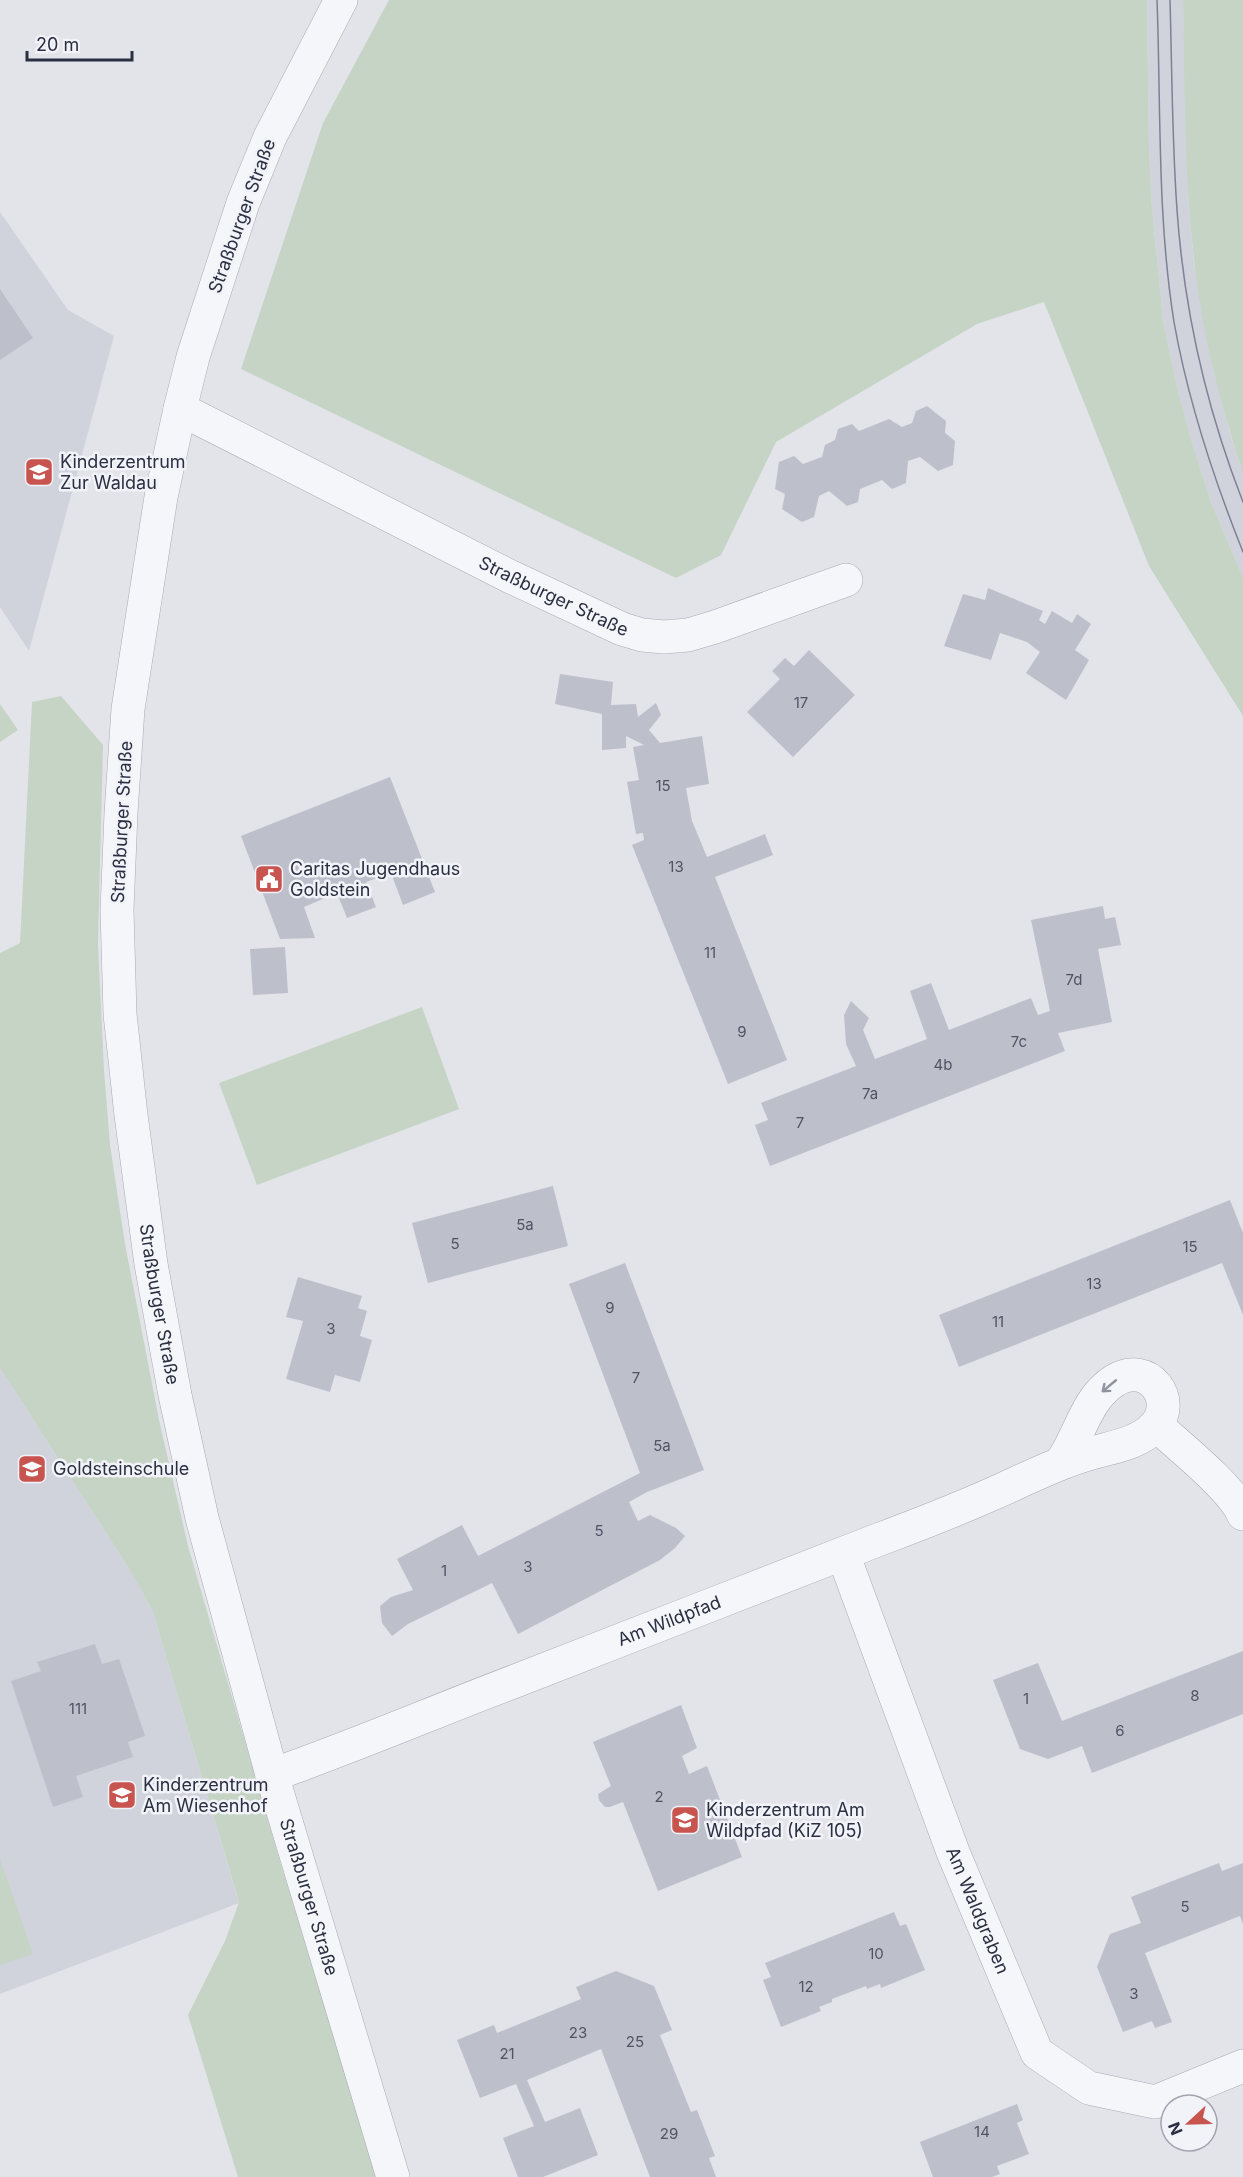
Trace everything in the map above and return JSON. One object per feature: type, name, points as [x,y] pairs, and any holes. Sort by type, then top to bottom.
[{"type":"street","name":"Straßburger Straße","points":[[342,0],[270,137],[243,203],[193,357],[180,409],[161,497],[128,709],[117,910],[120,1014],[131,1116],[150,1253],[175,1395],[202,1518],[272,1775],[393,2177]]},
{"type":"street","name":"Straßburger Straße","points":[[180,409],[511,577],[622,629],[642,635],[664,637],[687,635],[846,580]]},
{"type":"street","points":[[1062,1461],[1071,1448],[1093,1402],[1109,1384],[1125,1374],[1141,1374],[1156,1383],[1161,1395],[1163,1409],[1156,1425],[1216,1481],[1239,1505],[1243,1514]]},
{"type":"street","name":"Am Wildpfad","points":[[272,1775],[366,1741],[980,1500],[1062,1461],[1120,1445],[1142,1436],[1156,1425]]},
{"type":"street","name":"Am Waldgraben","points":[[843,1554],[953,1852],[1036,2053],[1089,2088],[1155,2102],[1243,2066]]},
{"type":"shaded area","points":[[1147,0],[1183,0],[1189,209],[1194,263],[1214,371],[1243,473],[1243,578],[1211,502],[1191,439],[1163,320],[1149,151]]},
{"type":"shaded area","name":"Kinderzentrum Zur Waldau","points":[[0,212],[68,310],[114,336],[29,651],[0,607]]},
{"type":"shaded area","name":"Kinderzentrum Am Wiesenhof","points":[[0,1368],[130,1570],[153,1612],[239,1903],[0,1994]]},
{"type":"green space","points":[[389,0],[1147,0],[1149,151],[1163,320],[1191,439],[1211,502],[1243,578],[1243,716],[1149,566],[1044,302],[977,324],[776,442],[721,555],[676,578],[241,369],[323,123]]},
{"type":"green space","points":[[1183,0],[1243,0],[1243,473],[1213,368],[1194,260],[1187,163]]},
{"type":"green space","points":[[61,696],[103,745],[98,944],[110,1145],[125,1244],[159,1420],[188,1546],[278,1855],[377,2177],[238,2177],[188,2015],[225,1941],[239,1902],[153,1612],[130,1570],[0,1368],[0,953],[20,943],[32,702]]},
{"type":"green space","points":[[0,704],[18,730],[0,742]]},
{"type":"green space","points":[[422,1007],[459,1109],[257,1185],[219,1083]]},
{"type":"green space","points":[[0,1859],[33,1954],[0,1965]]},
{"type":"building","points":[[0,289],[33,338],[0,360]]},
{"type":"building","points":[[927,406],[946,421],[945,433],[955,441],[953,465],[938,471],[920,457],[908,461],[906,483],[892,489],[882,480],[860,489],[858,502],[847,506],[829,491],[819,496],[814,517],[802,522],[782,509],[785,494],[775,489],[779,462],[794,456],[803,464],[822,457],[825,445],[835,440],[838,429],[852,424],[859,431],[889,419],[902,427],[912,423],[916,411]]},
{"type":"building","points":[[988,588],[1043,611],[1039,620],[1045,624],[1052,611],[1072,623],[1077,614],[1091,624],[1075,650],[1089,660],[1066,700],[1026,673],[1040,652],[1027,642],[1000,633],[991,660],[944,646],[963,594],[985,600]]},
{"type":"building","points":[[809,650],[855,695],[793,757],[747,712],[780,679],[772,671],[785,658],[794,666]]},
{"type":"building","points":[[560,674],[613,682],[611,705],[636,704],[638,717],[656,703],[661,715],[649,730],[660,743],[702,736],[709,784],[686,788],[692,821],[707,857],[765,834],[773,855],[715,877],[787,1060],[728,1084],[632,845],[644,840],[643,833],[636,834],[627,782],[639,780],[633,747],[644,745],[626,736],[626,748],[602,750],[602,714],[555,704]]},
{"type":"building","points":[[390,777],[435,892],[403,905],[391,873],[366,882],[376,907],[347,918],[337,893],[304,907],[315,938],[280,939],[241,836]]},
{"type":"building","points":[[1103,906],[1105,919],[1115,917],[1121,945],[1098,949],[1112,1022],[1058,1033],[1065,1051],[770,1166],[755,1125],[768,1120],[761,1103],[856,1066],[846,1044],[844,1015],[851,1001],[869,1018],[863,1030],[875,1059],[927,1039],[910,991],[931,983],[949,1030],[1031,998],[1038,1015],[1050,1011],[1031,920]]},
{"type":"building","points":[[285,947],[288,993],[253,995],[250,949]]},
{"type":"building","points":[[553,1186],[568,1246],[428,1283],[412,1223]]},
{"type":"building","points":[[1230,1200],[1243,1233],[1243,1315],[1222,1263],[959,1367],[939,1315]]},
{"type":"building","points":[[625,1263],[704,1470],[647,1492],[629,1502],[638,1521],[650,1515],[676,1528],[685,1536],[660,1560],[518,1634],[492,1583],[408,1624],[392,1636],[382,1623],[380,1606],[391,1597],[413,1590],[397,1559],[462,1525],[478,1556],[640,1473],[569,1284]]},
{"type":"building","points":[[298,1277],[362,1296],[358,1308],[367,1311],[360,1336],[372,1340],[360,1382],[335,1375],[330,1392],[286,1379],[303,1321],[286,1317]]},
{"type":"building","points":[[95,1644],[102,1664],[119,1659],[145,1736],[128,1742],[133,1757],[76,1776],[83,1797],[53,1807],[11,1681],[41,1671],[37,1662]]},
{"type":"building","points":[[1243,1651],[1243,1714],[1092,1773],[1082,1746],[1048,1759],[1020,1749],[993,1680],[1038,1663],[1062,1721]]},
{"type":"building","points":[[681,1705],[697,1748],[682,1756],[689,1774],[707,1766],[742,1857],[658,1891],[623,1802],[605,1807],[599,1800],[598,1794],[611,1786],[593,1742]]},
{"type":"building","points":[[1219,1863],[1222,1871],[1243,1863],[1243,1924],[1240,1916],[1145,1953],[1172,2022],[1155,2028],[1152,2021],[1123,2032],[1097,1967],[1110,1934],[1141,1923],[1131,1897]]},
{"type":"building","points":[[894,1912],[900,1926],[906,1924],[925,1970],[881,1988],[880,1984],[867,1989],[866,1986],[832,1999],[832,2002],[819,2007],[821,2011],[781,2027],[763,1980],[771,1977],[765,1963]]},
{"type":"building","points":[[616,1971],[654,1986],[672,2030],[660,2035],[691,2112],[697,2110],[715,2156],[709,2158],[716,2177],[650,2177],[601,2049],[527,2080],[545,2122],[580,2108],[598,2155],[543,2177],[518,2177],[503,2138],[534,2126],[516,2084],[480,2098],[457,2040],[494,2025],[497,2033],[581,1999],[576,1987]]},
{"type":"building","points":[[1017,2104],[1023,2120],[1017,2123],[1029,2154],[997,2166],[1000,2174],[992,2177],[933,2177],[920,2142]]},
{"type":"tram line","points":[[1157,0],[1162,202],[1174,322],[1186,381],[1202,438],[1243,552]]},
{"type":"tram line","points":[[1170,0],[1175,184],[1185,284],[1191,322],[1208,395],[1243,502]]},
{"type":"place","name":"Kinderzentrum Zur Waldau","points":[[39,472]]},
{"type":"place","name":"Caritas Jugendhaus Goldstein","points":[[269,879]]},
{"type":"place","name":"Goldsteinschule","points":[[32,1469]]},
{"type":"place","name":"Kinderzentrum Am Wiesenhof","points":[[122,1795]]},
{"type":"place","name":"Kinderzentrum Am Wildpfad (KiZ 105)","points":[[685,1820]]}]
